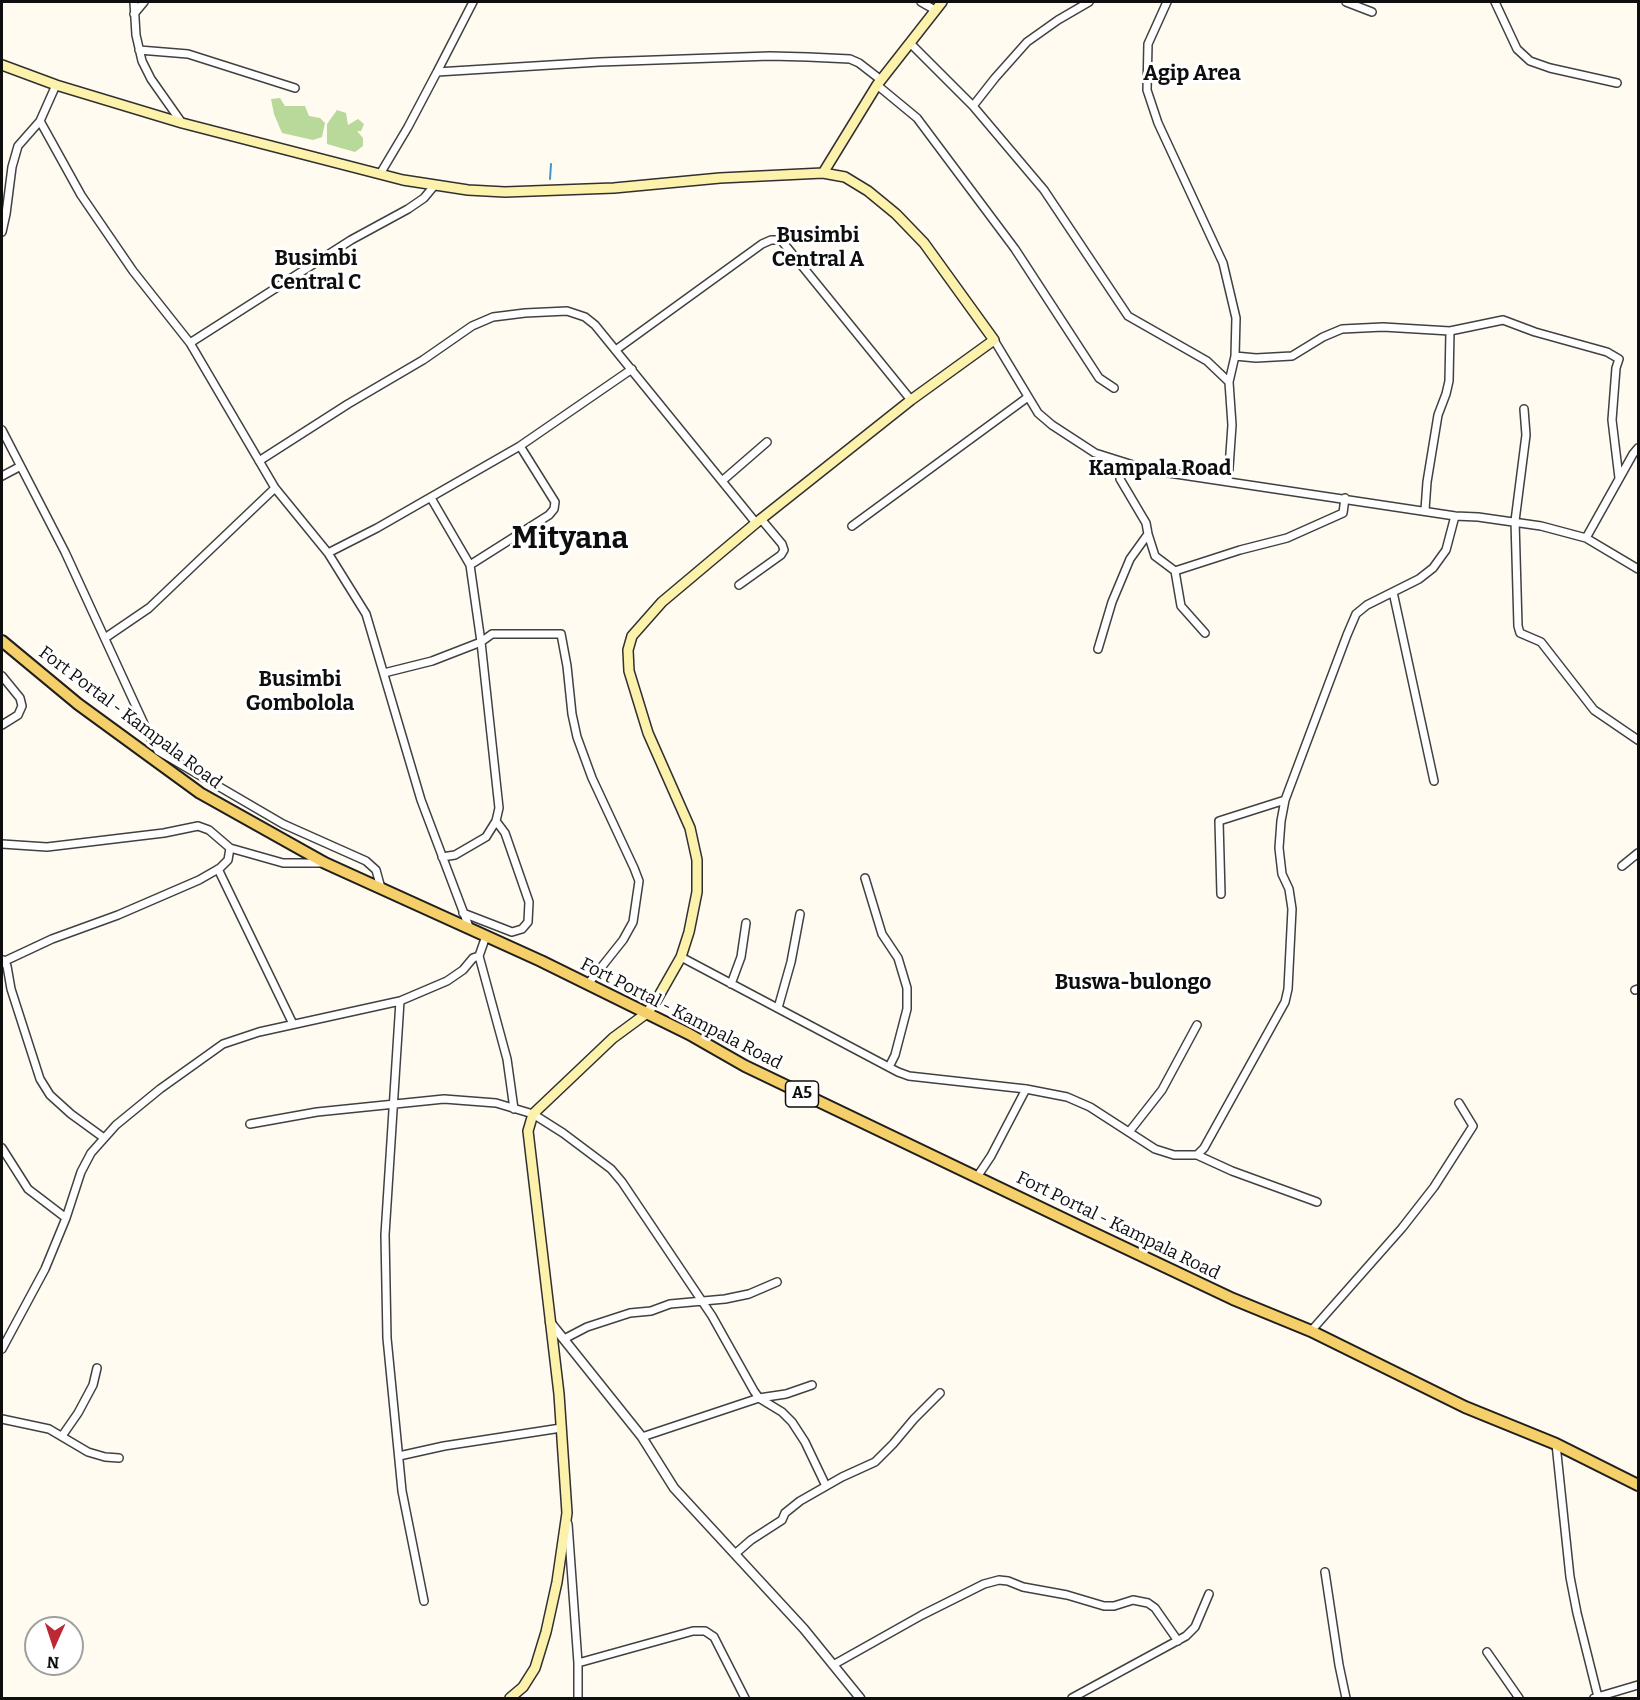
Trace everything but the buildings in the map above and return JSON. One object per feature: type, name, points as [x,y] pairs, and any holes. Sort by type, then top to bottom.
[{"type":"main road","points":[[823,173],[879,82],[942,2]]},
{"type":"main road","points":[[2,65],[56,85],[182,123],[434,186],[505,192],[614,188],[720,178],[823,173],[845,177],[868,191],[896,214],[924,243],[994,340],[911,400],[758,521],[662,602],[632,636],[628,650],[629,671],[648,733],[690,828],[697,860],[697,892],[690,932],[681,957],[646,1013],[604,1046],[533,1114],[528,1131],[561,1428],[567,1513],[546,1632],[535,1668],[523,1687],[510,1698]]},
{"type":"main road","name":"Fort Portal - Kampala Road","points":[[2,641],[103,723],[200,793],[326,863],[541,960],[690,1034],[745,1066],[1233,1299],[1311,1331],[1465,1407],[1556,1444],[1638,1485]]},
{"type":"street","points":[[134,2],[139,50],[151,79],[182,123]]},
{"type":"street","points":[[134,14],[144,2]]},
{"type":"street","points":[[380,174],[408,127],[473,2]]},
{"type":"street","points":[[921,2],[935,10]]},
{"type":"street","points":[[973,106],[994,78],[1027,42],[1089,2]]},
{"type":"street","points":[[1167,2],[1148,44],[1147,90],[1166,141],[1223,263],[1236,318],[1235,356],[1229,382],[1232,425],[1228,482]]},
{"type":"street","points":[[1346,2],[1372,12]]},
{"type":"street","points":[[1495,2],[1517,49],[1530,61],[1550,68],[1617,83]]},
{"type":"street","points":[[910,44],[973,106],[1044,190],[1128,316],[1208,361],[1229,382]]},
{"type":"street","points":[[139,50],[188,54],[295,88]]},
{"type":"street","points":[[437,72],[599,62],[770,56],[841,57],[859,63],[917,118],[1015,249],[1099,378],[1114,388]]},
{"type":"street","points":[[2,232],[12,167],[18,146],[40,121],[56,85]]},
{"type":"street","points":[[40,121],[81,195],[133,271],[190,343],[275,488],[328,553],[366,614],[421,800],[469,927]]},
{"type":"street","points":[[190,343],[351,240],[424,198],[434,186]]},
{"type":"street","points":[[617,349],[762,244],[771,240],[781,240],[911,400]]},
{"type":"street","points":[[259,461],[348,404],[423,360],[471,326],[493,317],[567,311],[585,317],[595,325],[617,349],[722,481],[782,544],[784,550],[781,555],[739,585]]},
{"type":"street","points":[[1235,356],[1256,358],[1292,356],[1323,337],[1341,329],[1354,327],[1450,331],[1503,320],[1607,352],[1619,359],[1616,368],[1612,420],[1619,478]]},
{"type":"street","points":[[1425,510],[1427,482],[1438,415],[1449,381],[1450,331]]},
{"type":"street","points":[[994,340],[1038,413],[1095,453],[1149,470],[1455,516],[1515,521],[1562,531],[1586,538],[1638,569]]},
{"type":"street","points":[[328,553],[431,498],[520,446],[632,369]]},
{"type":"street","points":[[852,526],[1028,397]]},
{"type":"street","points":[[1524,409],[1526,435],[1515,521],[1520,633],[1541,642],[1594,710],[1638,740]]},
{"type":"street","points":[[2,430],[19,468],[65,552],[158,751],[283,824],[366,861],[376,870],[381,888]]},
{"type":"street","points":[[722,481],[767,442]]},
{"type":"street","points":[[470,565],[549,515],[554,509],[555,502],[520,446]]},
{"type":"street","points":[[1586,538],[1638,448]]},
{"type":"street","points":[[1121,462],[1120,479],[1146,523],[1155,556],[1175,571],[1181,606],[1205,633]]},
{"type":"street","points":[[2,476],[19,468]]},
{"type":"street","points":[[105,638],[148,608],[275,488]]},
{"type":"street","points":[[431,498],[470,565],[499,808],[496,821],[486,837],[455,855],[442,857]]},
{"type":"street","points":[[1175,571],[1287,538],[1343,513],[1345,498]]},
{"type":"street","points":[[1197,1155],[1204,1148],[1285,1002],[1288,989],[1292,909],[1289,888],[1282,874],[1279,848],[1281,821],[1285,800],[1356,614],[1367,604],[1419,579],[1433,568],[1446,550],[1455,516]]},
{"type":"street","points":[[1098,649],[1112,603],[1130,559],[1148,534]]},
{"type":"street","points":[[1394,592],[1434,781]]},
{"type":"street","points":[[384,673],[432,661],[481,642],[492,634],[561,634],[577,737],[592,778],[639,881],[633,922],[623,940],[588,984]]},
{"type":"street","points":[[2,676],[20,698],[22,706],[18,715],[2,725]]},
{"type":"street","points":[[1221,894],[1219,821],[1285,800]]},
{"type":"street","points":[[463,913],[512,932],[522,929],[528,922],[529,902],[505,833],[496,821]]},
{"type":"street","points":[[2,844],[47,847],[164,833],[198,826],[209,830],[230,848],[283,863],[326,863]]},
{"type":"street","points":[[104,1138],[50,1095],[40,1079],[3,960],[181,889],[218,869],[228,860],[230,848]]},
{"type":"street","points":[[1622,866],[1638,853]]},
{"type":"street","points":[[218,869],[294,1024]]},
{"type":"street","points":[[864,878],[882,934],[898,958],[907,988],[907,1009],[895,1055],[889,1067]]},
{"type":"street","points":[[778,1008],[791,962],[800,914]]},
{"type":"street","points":[[731,984],[741,957],[746,923]]},
{"type":"street","points":[[486,936],[479,956],[507,1059],[514,1109]]},
{"type":"street","points":[[2,1349],[45,1269],[66,1218],[81,1172],[91,1153],[117,1125],[160,1089],[223,1044],[259,1032],[400,1001],[447,981],[463,970],[473,957],[479,956]]},
{"type":"street","points":[[681,957],[909,1076],[1026,1089],[1079,1101],[1155,1149],[1174,1155],[1197,1155],[1232,1171],[1317,1202]]},
{"type":"street","points":[[400,1001],[385,1234],[387,1338],[402,1491],[424,1601]]},
{"type":"street","points":[[1129,1132],[1162,1090],[1197,1025]]},
{"type":"street","points":[[977,1176],[991,1156],[1026,1089]]},
{"type":"street","points":[[250,1124],[317,1112],[444,1099],[496,1103],[533,1114],[563,1132],[611,1169],[637,1203],[712,1316],[759,1398],[782,1412],[792,1422],[805,1442],[826,1486]]},
{"type":"street","points":[[1311,1331],[1402,1228],[1434,1186],[1473,1126],[1459,1103]]},
{"type":"street","points":[[2,1148],[28,1189],[66,1218]]},
{"type":"street","points":[[564,1339],[587,1327],[630,1313],[651,1311],[670,1304],[702,1302],[749,1294],[777,1282]]},
{"type":"street","points":[[549,1320],[642,1437],[674,1488],[804,1629],[860,1698]]},
{"type":"street","points":[[62,1436],[93,1385],[96,1368]]},
{"type":"street","points":[[642,1437],[759,1398],[786,1394],[812,1385]]},
{"type":"street","points":[[735,1554],[751,1540],[782,1520],[785,1514],[800,1501],[874,1462],[940,1393]]},
{"type":"street","points":[[2,1419],[49,1429],[88,1452],[119,1458]]},
{"type":"street","points":[[399,1456],[444,1446],[561,1428]]},
{"type":"street","points":[[1556,1444],[1570,1577],[1596,1698],[1638,1685]]},
{"type":"street","points":[[567,1513],[578,1663],[578,1698]]},
{"type":"street","points":[[1325,1572],[1346,1698]]},
{"type":"street","points":[[833,1665],[922,1615],[984,1584],[999,1580],[1104,1606],[1114,1606],[1133,1600],[1148,1603],[1155,1608],[1178,1641]]},
{"type":"street","points":[[1072,1698],[1186,1636],[1195,1627],[1209,1594]]},
{"type":"street","points":[[578,1663],[693,1630],[705,1631],[714,1636],[745,1698]]},
{"type":"street","points":[[1487,1652],[1519,1698]]},
{"type":"street","points":[[523,1687],[523,1698]]},
{"type":"green space","points":[[280,98],[285,106],[305,106],[309,116],[320,118],[325,123],[322,137],[313,140],[282,133],[271,99]]},
{"type":"green space","points":[[337,110],[346,113],[348,125],[358,119],[364,124],[361,131],[357,131],[363,138],[363,146],[355,152],[327,144],[327,124]]},
{"type":"waterway","points":[[550,179],[551,164]]},
{"type":"district","name":"Agip Area","points":[[1192,74]]},
{"type":"district","name":"Busimbi Central A","points":[[818,248]]},
{"type":"district","name":"Busimbi Central C","points":[[316,271]]},
{"type":"district","name":"Kampala Road","points":[[1160,469]]},
{"type":"district","name":"Mityana","points":[[570,540]]},
{"type":"district","name":"Busimbi Gombolola","points":[[300,692]]},
{"type":"district","name":"Buswa-bulongo","points":[[1133,983]]}]
